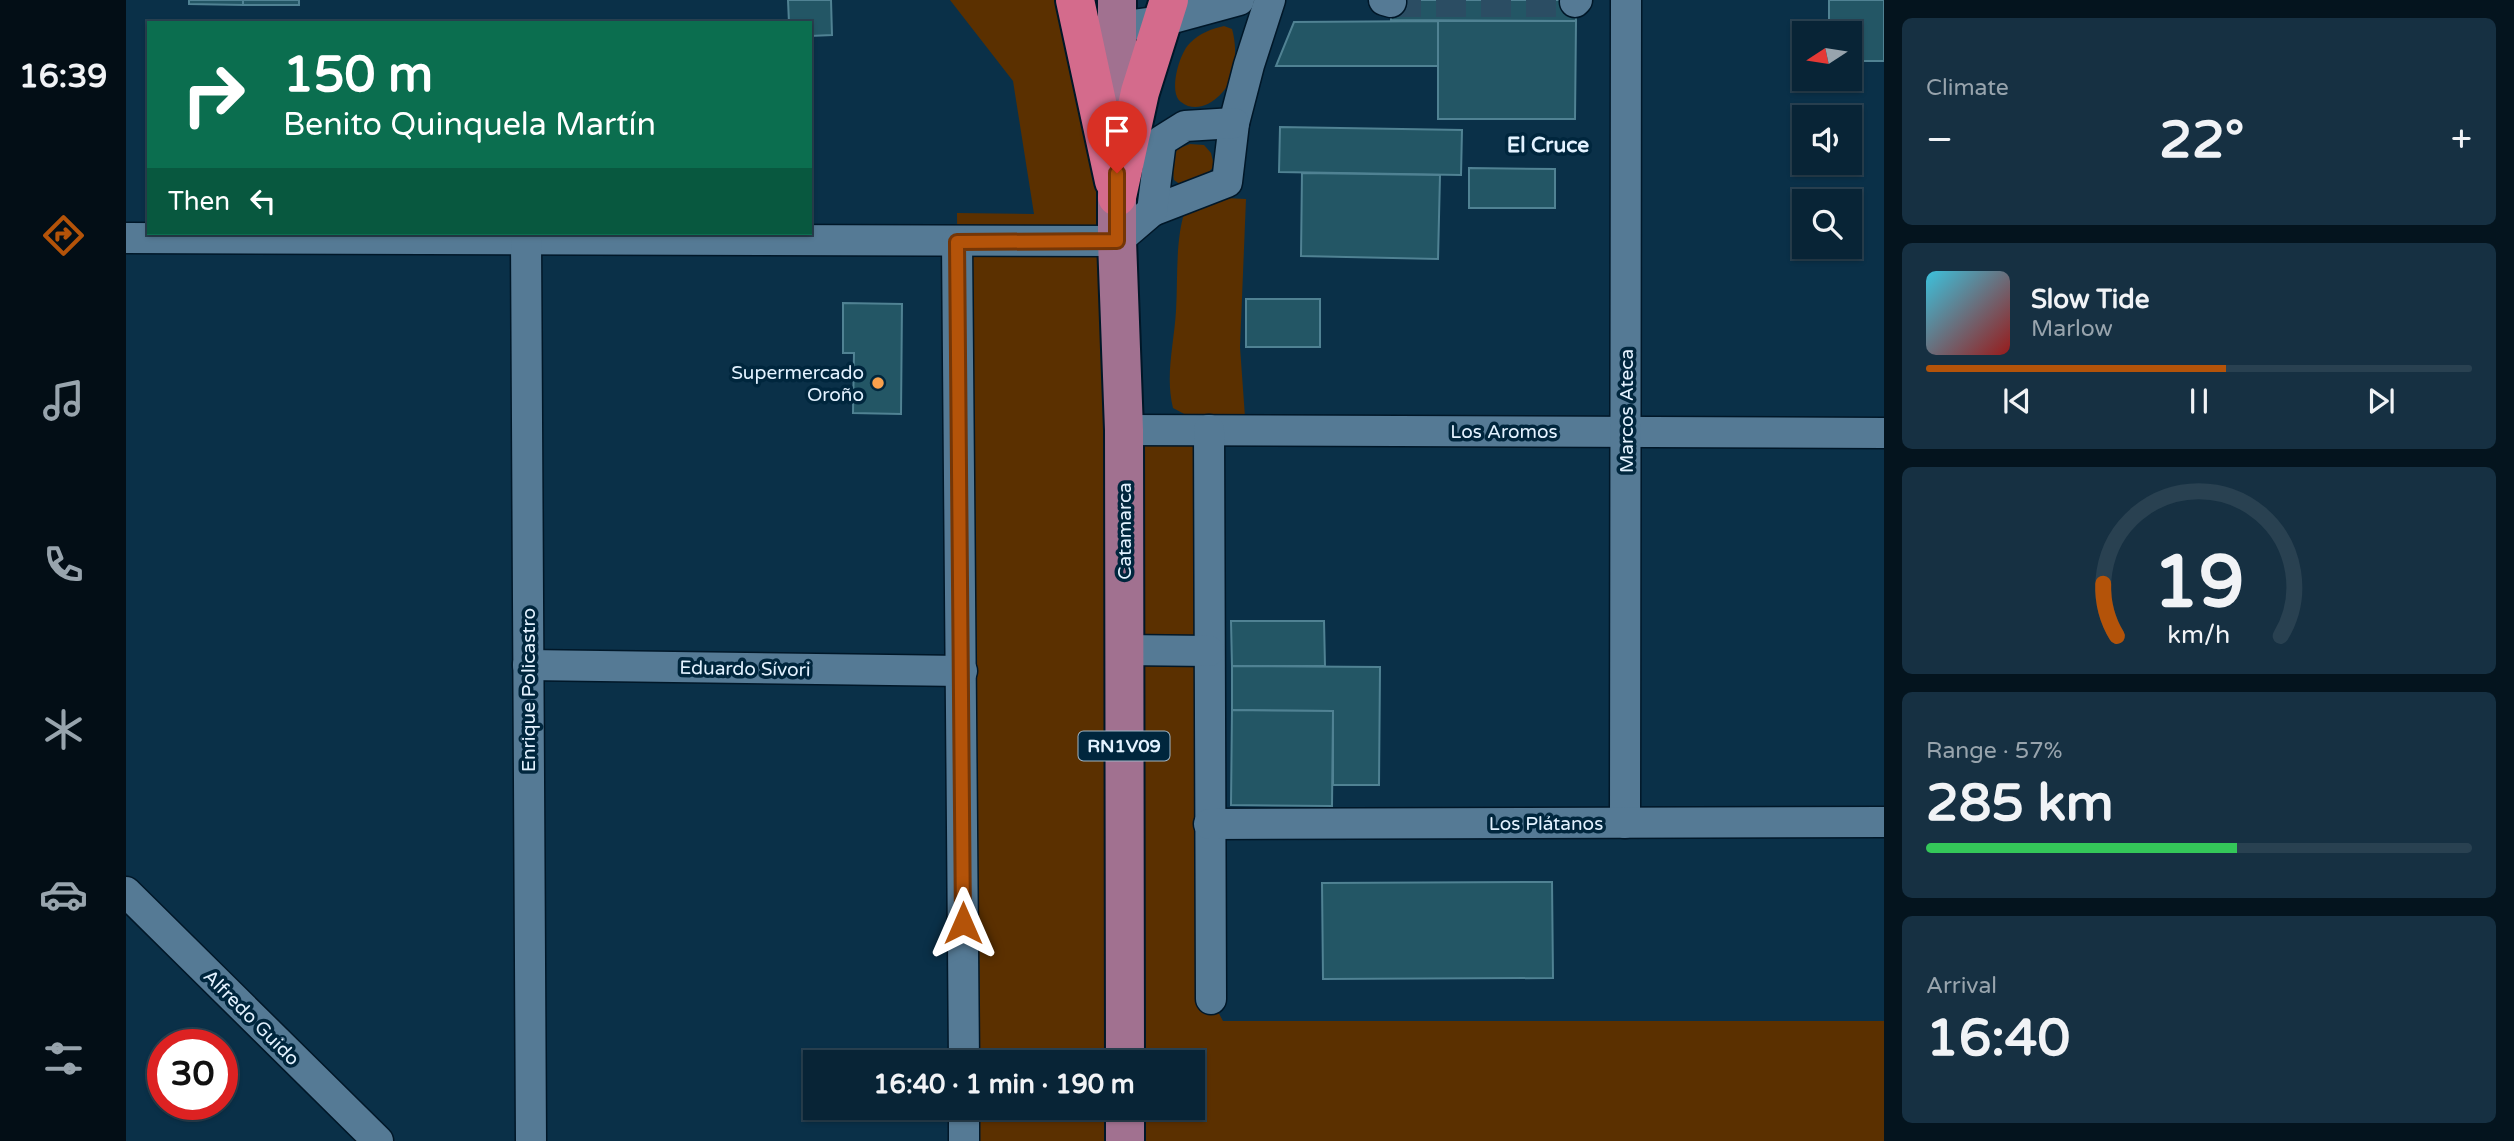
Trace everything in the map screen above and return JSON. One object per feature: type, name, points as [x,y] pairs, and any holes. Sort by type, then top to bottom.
[{"type":"highway","points":[[1075,0],[1117,197]]},
{"type":"highway","points":[[1117,197],[1140,92],[1166,11]]},
{"type":"main road","name":"Catamarca","points":[[1117,14],[1117,241],[1124,430],[1125,1050]]},
{"type":"main road","points":[[1125,1120],[1125,1141]]},
{"type":"street","points":[[1117,14],[1166,11],[1239,0]]},
{"type":"street","points":[[126,237],[1117,241],[1152,211],[1227,182],[1234,122],[1270,0]]},
{"type":"street","name":"Marcos Ateca","points":[[1625,823],[1626,0]]},
{"type":"street","points":[[1152,211],[1161,141],[1185,126],[1234,122]]},
{"type":"street","name":"Enrique Policastro","points":[[526,240],[531,1141]]},
{"type":"street","points":[[957,242],[964,1050]]},
{"type":"street","name":"Los Aromos","points":[[1124,430],[1884,433]]},
{"type":"street","points":[[1209,430],[1211,999]]},
{"type":"street","points":[[1124,650],[1209,651]]},
{"type":"street","name":"Eduardo Sívori","points":[[528,665],[962,671]]},
{"type":"street","name":"Los Plátanos","points":[[1209,824],[1884,822]]},
{"type":"street","name":"Alfredo Guido","points":[[126,892],[379,1141]]},
{"type":"street","points":[[964,1120],[964,1141]]},
{"type":"shaded area","points":[[950,0],[1075,0],[1079,11],[1124,430],[1209,430],[1211,999],[1223,1021],[1884,1021],[1884,1141],[964,1141],[964,1120],[1205,1120],[1205,1050],[964,1050],[957,213],[1034,214],[1013,81]]},
{"type":"shaded area","points":[[1224,26],[1232,29],[1235,50],[1233,72],[1226,88],[1205,105],[1189,106],[1181,102],[1177,97],[1175,82],[1182,55],[1198,37]]},
{"type":"shaded area","points":[[1190,144],[1204,145],[1211,153],[1214,166],[1205,177],[1181,185],[1174,180],[1172,163],[1177,149]]},
{"type":"shaded area","points":[[1225,198],[1246,199],[1240,347],[1245,417],[1190,417],[1173,408],[1170,384],[1180,235],[1185,210]]},
{"type":"building","points":[[189,0],[243,0],[243,5],[189,4]]},
{"type":"building","points":[[243,0],[299,0],[299,5],[243,5]]},
{"type":"building","points":[[788,0],[831,0],[832,35],[812,36],[812,21],[789,21]]},
{"type":"building","points":[[1391,0],[1575,0],[1576,21],[1391,20]]},
{"type":"building","points":[[1829,0],[1884,0],[1884,61],[1862,61],[1862,21],[1829,21]]},
{"type":"building","points":[[1438,21],[1438,66],[1276,66],[1294,22]]},
{"type":"building","points":[[1438,21],[1576,21],[1575,119],[1438,119]]},
{"type":"building","points":[[1280,127],[1462,130],[1461,175],[1279,172]]},
{"type":"building","points":[[1469,168],[1555,169],[1555,208],[1469,208]]},
{"type":"building","points":[[1302,173],[1440,175],[1438,259],[1301,256]]},
{"type":"building","points":[[1246,299],[1320,299],[1320,347],[1246,347]]},
{"type":"building","name":"Supermercado Oroño","points":[[843,303],[902,304],[901,414],[853,413],[854,353],[843,353]]},
{"type":"building","points":[[1231,621],[1324,621],[1325,666],[1232,666]]},
{"type":"building","points":[[1232,666],[1380,667],[1379,785],[1333,785],[1333,711],[1232,710]]},
{"type":"building","points":[[1232,710],[1333,711],[1332,806],[1231,805]]},
{"type":"building","points":[[1552,882],[1553,978],[1323,979],[1322,883]]},
{"type":"tunnel","points":[[1391,2],[1575,2]]},
{"type":"place","name":"Supermercado Oroño","points":[[878,383]]},
{"type":"district","name":"El Cruce","points":[[1548,145]]},
{"type":"route","points":[[963,923],[957,242],[1117,241],[1117,173]]}]
